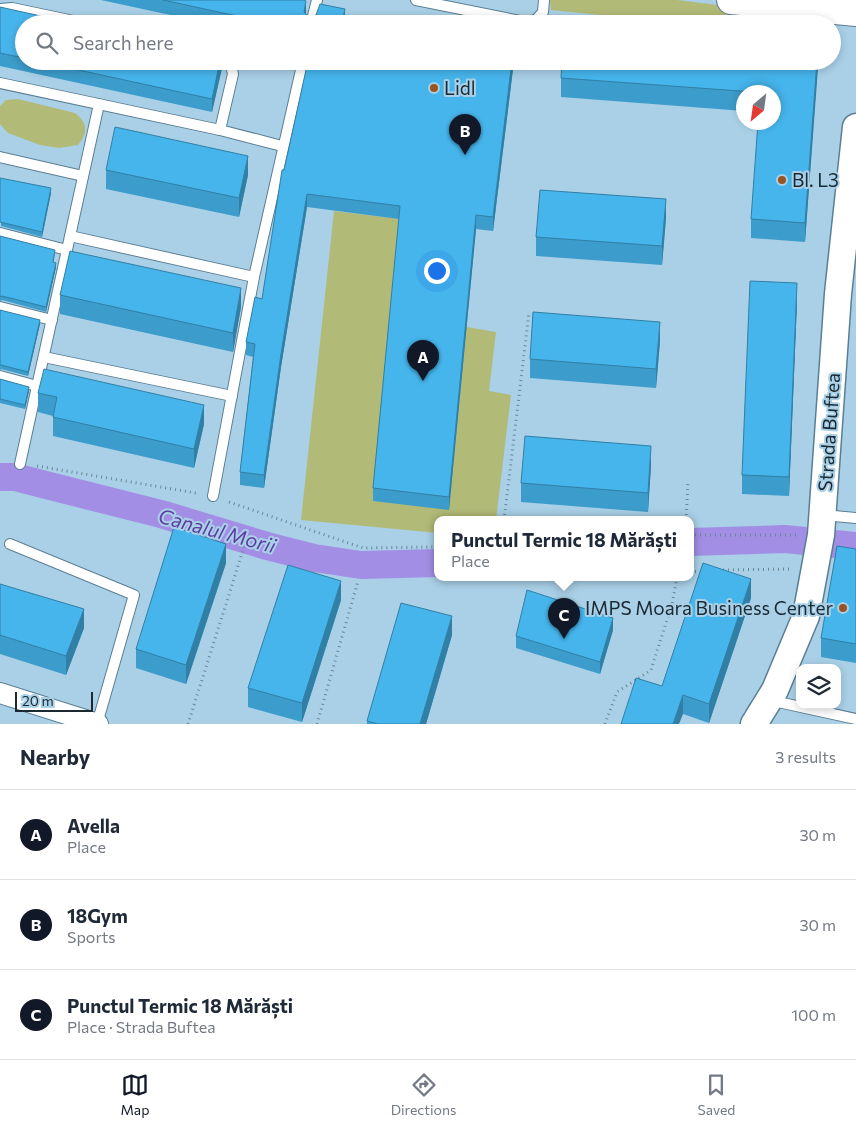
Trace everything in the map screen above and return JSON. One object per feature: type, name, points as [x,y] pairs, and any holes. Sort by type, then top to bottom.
[{"type":"main road","points":[[731,0],[856,12]]},
{"type":"street","name":"Strada Buftea","points":[[754,724],[768,700],[806,616],[815,568],[822,525],[856,127]]},
{"type":"street","points":[[0,694],[98,724]]},
{"type":"lane","points":[[313,15],[317,0]]},
{"type":"lane","points":[[416,0],[490,15]]},
{"type":"lane","points":[[540,15],[543,12],[544,0]]},
{"type":"lane","points":[[0,12],[1,9],[12,8],[45,15]]},
{"type":"lane","points":[[220,130],[231,70]]},
{"type":"lane","points":[[213,496],[254,277],[282,146],[301,70]]},
{"type":"lane","points":[[0,83],[220,130],[282,146]]},
{"type":"lane","points":[[20,464],[99,104]]},
{"type":"lane","points":[[0,157],[83,176]]},
{"type":"lane","points":[[0,233],[67,250]]},
{"type":"lane","points":[[70,236],[254,277]]},
{"type":"lane","points":[[0,307],[52,320]]},
{"type":"lane","points":[[44,357],[232,396]]},
{"type":"lane","points":[[0,376],[37,386]]},
{"type":"lane","points":[[822,525],[856,518]]},
{"type":"lane","points":[[10,544],[134,596],[98,724]]},
{"type":"lane","points":[[768,700],[856,719]]},
{"type":"path","points":[[504,516],[529,314]]},
{"type":"path","points":[[686,516],[688,483]]},
{"type":"path","points":[[694,535],[822,525]]},
{"type":"path","points":[[188,724],[244,547]]},
{"type":"path","points":[[718,571],[815,568]]},
{"type":"path","points":[[694,572],[709,571]]},
{"type":"path","points":[[317,724],[358,581]]},
{"type":"path","points":[[605,724],[617,692],[652,670],[672,604],[676,581]]},
{"type":"green space","points":[[550,0],[677,0],[801,15],[601,15],[551,10]]},
{"type":"green space","points":[[18,99],[75,113],[85,128],[81,141],[78,145],[59,148],[40,145],[8,133],[0,124],[0,106],[6,100]]},
{"type":"green space","points":[[334,211],[400,219],[467,327],[496,332],[489,391],[511,395],[496,516],[434,516],[434,533],[301,520]]},
{"type":"building","points":[[163,0],[306,1],[304,12],[307,15],[232,15]]},
{"type":"building","points":[[320,4],[345,9],[344,15],[316,15]]},
{"type":"building","points":[[0,7],[36,15],[15,15],[15,56],[0,53]]},
{"type":"building","points":[[78,70],[218,70],[212,99]]},
{"type":"building","points":[[306,70],[511,70],[493,217],[476,215],[449,497],[373,488],[400,206],[307,194],[264,475],[240,472],[255,344],[246,342],[255,297],[262,299],[282,170],[284,170]]},
{"type":"building","points":[[561,70],[816,70],[805,223],[751,219],[757,130],[781,130],[781,85],[736,85],[736,91],[561,78]]},
{"type":"building","points":[[115,127],[248,156],[239,198],[106,170]]},
{"type":"building","points":[[0,178],[51,188],[42,232],[0,222]]},
{"type":"building","points":[[540,190],[666,199],[662,246],[536,237]]},
{"type":"building","points":[[0,236],[55,250],[53,262],[56,263],[46,307],[0,297]]},
{"type":"building","points":[[70,251],[241,288],[233,333],[60,295]]},
{"type":"building","points":[[750,281],[797,283],[789,477],[742,475]]},
{"type":"building","points":[[0,310],[40,320],[28,372],[0,365]]},
{"type":"building","points":[[533,312],[660,322],[656,369],[530,359]]},
{"type":"building","points":[[44,369],[204,405],[194,449],[53,417],[57,397],[38,393]]},
{"type":"building","points":[[0,379],[29,387],[25,405],[0,399]]},
{"type":"building","points":[[525,436],[651,446],[648,493],[521,483]]},
{"type":"building","points":[[174,527],[226,544],[186,665],[136,649]]},
{"type":"building","name":"IMPS Moara Business Center","points":[[837,546],[856,549],[856,644],[821,638]]},
{"type":"building","points":[[703,563],[751,579],[709,704],[683,695],[673,724],[621,724],[636,678],[662,686]]},
{"type":"building","points":[[288,565],[341,581],[302,703],[248,688]]},
{"type":"building","points":[[0,584],[84,609],[66,656],[0,635]]},
{"type":"building","points":[[527,590],[613,618],[600,662],[516,636]]},
{"type":"building","points":[[401,603],[452,616],[420,724],[378,724],[367,721]]},
{"type":"waterway","name":"Canalul Morii","points":[[0,477],[15,477],[161,514],[314,558],[361,565],[434,563]]},
{"type":"waterway","name":"Canalul Morii","points":[[694,542],[785,539],[856,546]]},
{"type":"place","name":"Lidl","points":[[434,88]]},
{"type":"place","name":"18Gym","points":[[465,155]]},
{"type":"place","name":"Bl. L3","points":[[782,180]]},
{"type":"place","name":"Avella","points":[[423,381]]},
{"type":"place","name":"IMPS Moara Business Center","points":[[843,608]]},
{"type":"place","name":"Punctul Termic 18 Mărăști","points":[[564,639]]}]
